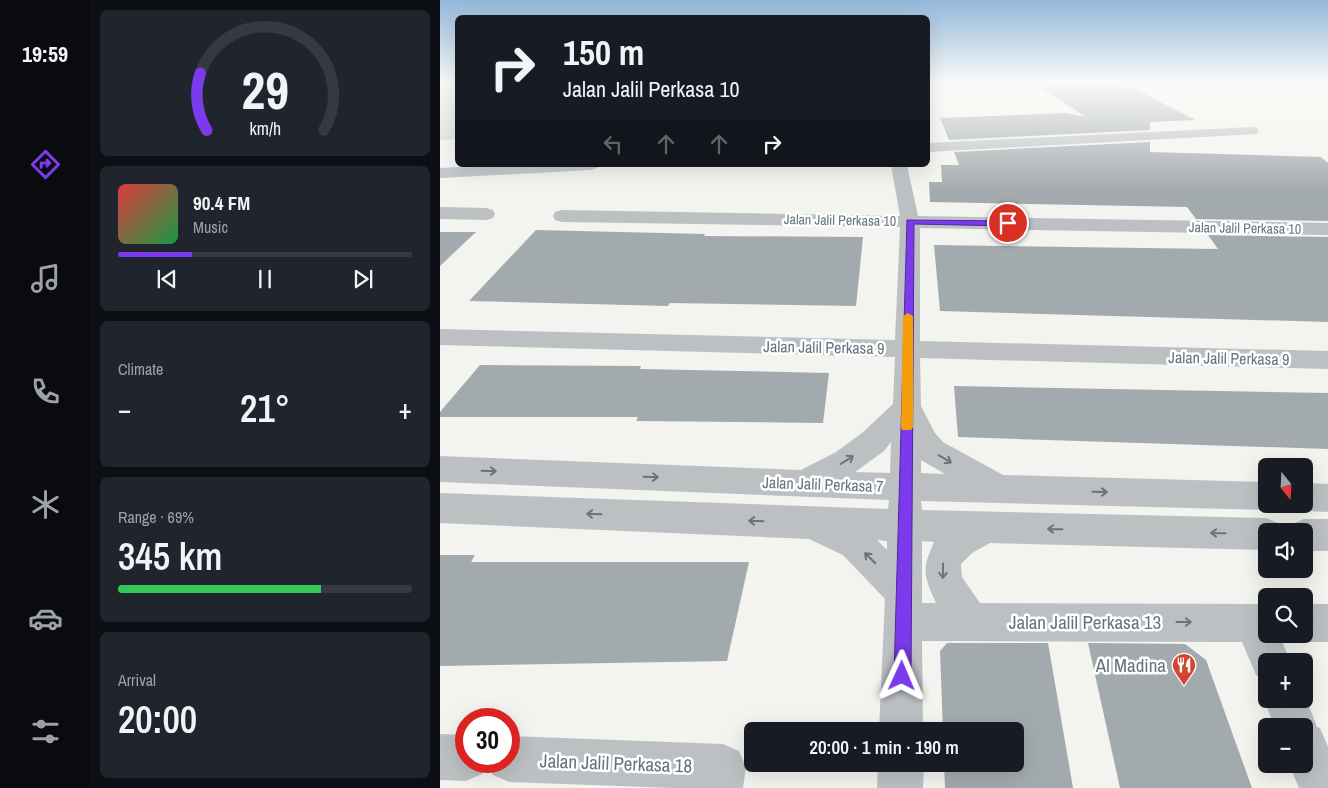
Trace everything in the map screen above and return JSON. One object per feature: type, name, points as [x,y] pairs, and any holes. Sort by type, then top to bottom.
[{"type":"street","points":[[930,148],[1252,131]]},
{"type":"street","points":[[440,173],[553,167]]},
{"type":"street","points":[[899,167],[910,222],[901,722]]},
{"type":"street","points":[[440,213],[486,214]]},
{"type":"street","name":"Jalan Jalil Perkasa 10","points":[[562,216],[1328,230]]},
{"type":"street","name":"Jalan Jalil Perkasa 9","points":[[440,338],[1328,360]]},
{"type":"street","points":[[804,483],[847,461],[873,442],[907,407]]},
{"type":"street","points":[[907,407],[924,441],[932,451],[998,489]]},
{"type":"street","name":"Jalan Jalil Perkasa 7","points":[[440,469],[906,487],[1258,496]]},
{"type":"street","points":[[1313,497],[1328,498]]},
{"type":"street","points":[[440,508],[805,523],[1258,534]]},
{"type":"street","points":[[805,523],[844,536],[855,543],[904,607]]},
{"type":"street","points":[[970,622],[948,590],[942,578],[942,567],[946,556],[955,545],[987,527]]},
{"type":"street","points":[[1313,535],[1328,535]]},
{"type":"street","name":"Jalan Jalil Perkasa 13","points":[[904,607],[970,622],[1258,623]]},
{"type":"street","points":[[1313,623],[1328,623]]},
{"type":"street","points":[[440,757],[455,758]]},
{"type":"street","name":"Jalan Jalil Perkasa 18","points":[[520,761],[722,778]]},
{"type":"street","points":[[1313,766],[1322,788]]},
{"type":"street","points":[[900,788],[901,772]]},
{"type":"shaded area","points":[[440,119],[455,119],[455,139],[440,140]]},
{"type":"building","points":[[940,119],[1195,120],[1150,122],[1150,130],[949,140]]},
{"type":"building","points":[[1150,142],[1150,152],[1321,157],[1328,163],[1328,221],[1196,219],[1187,207],[930,202],[929,182],[942,182],[941,165],[959,165],[954,152]]},
{"type":"building","points":[[536,230],[705,234],[704,236],[863,237],[856,306],[670,303],[668,306],[469,301]]},
{"type":"building","points":[[440,232],[476,232],[440,266]]},
{"type":"building","points":[[1208,235],[1328,237],[1328,322],[940,311],[934,245],[1218,249]]},
{"type":"building","points":[[480,365],[641,366],[640,369],[829,373],[823,423],[636,421],[638,417],[440,417],[440,412]]},
{"type":"building","points":[[954,386],[1328,393],[1328,449],[958,437]]},
{"type":"building","points":[[440,555],[475,555],[471,562],[749,562],[727,661],[440,666]]},
{"type":"building","points":[[947,643],[1048,643],[1073,788],[945,788],[944,772],[1024,772],[1024,722],[943,722],[940,651]]},
{"type":"building","points":[[1088,643],[1185,644],[1206,660],[1252,788],[1120,788]]},
{"type":"slow traffic","points":[[907,427],[908,316]]},
{"type":"place","name":"Al Madina","points":[[1184,686]]},
{"type":"route","points":[[902,676],[910,222],[1008,223]]}]
